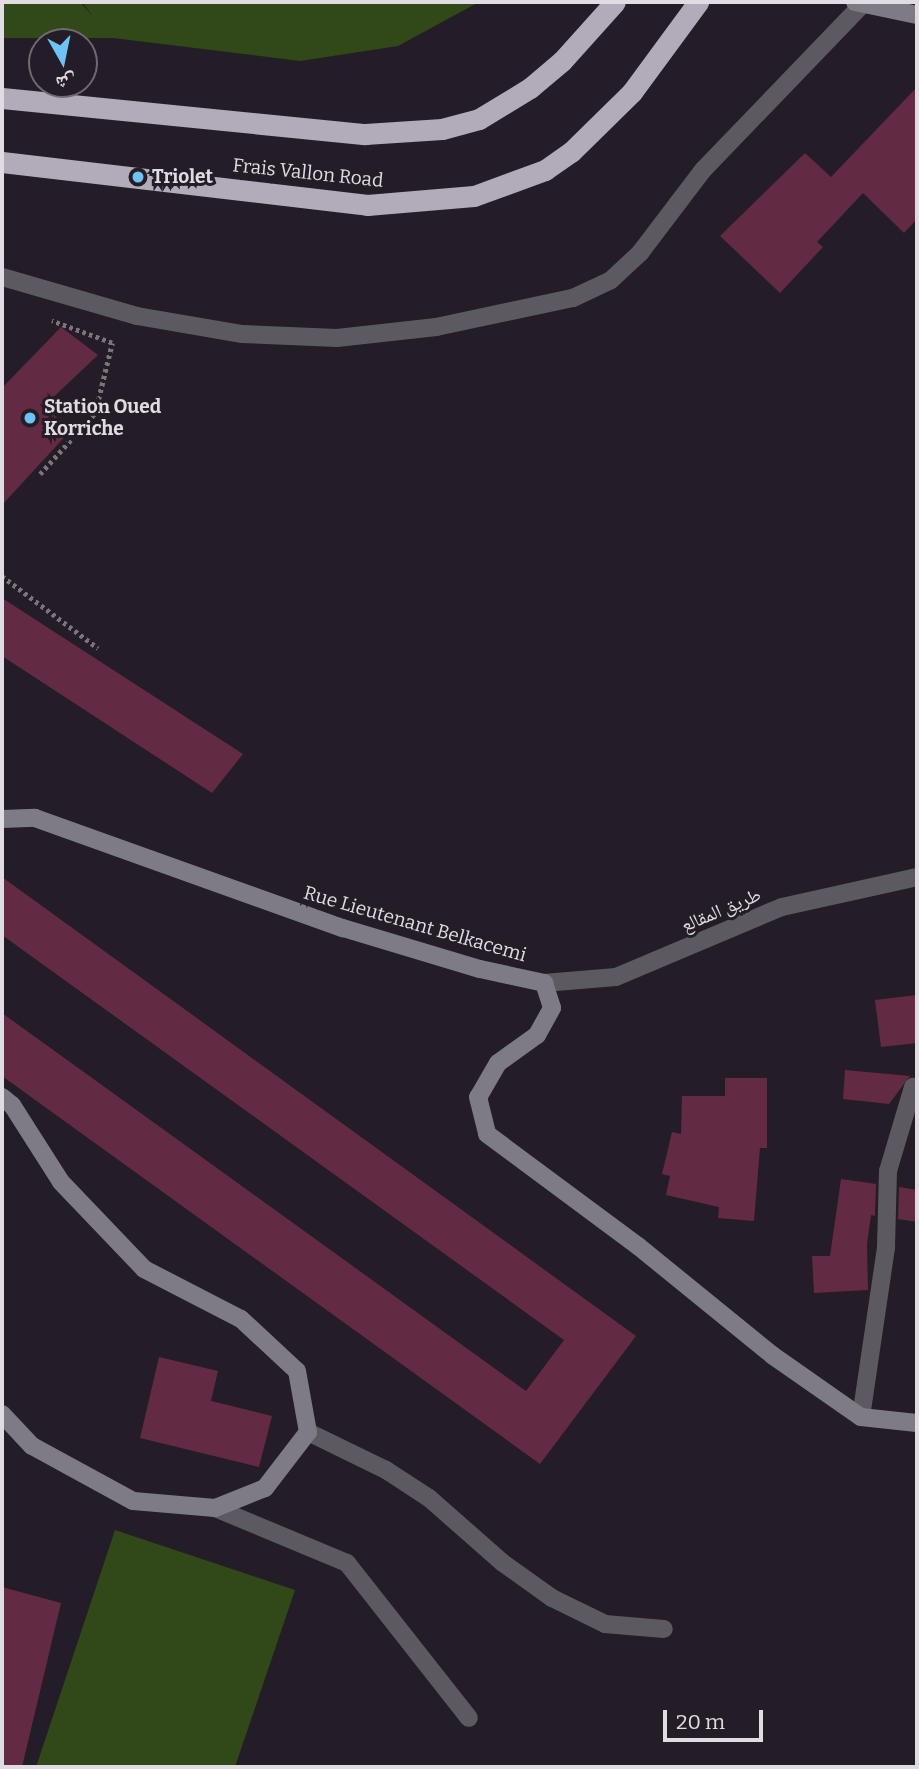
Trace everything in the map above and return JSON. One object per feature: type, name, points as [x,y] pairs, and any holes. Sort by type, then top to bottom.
[{"type":"highway","points":[[2,98],[365,134],[442,129],[479,119],[530,88],[562,61],[615,2]]},
{"type":"highway","name":"Frais Vallon Road","points":[[2,162],[367,205],[474,196],[545,170],[571,152],[632,92],[698,2]]},
{"type":"street","points":[[2,277],[137,316],[242,334],[337,338],[436,327],[573,298],[611,280],[640,253],[703,170],[859,4],[917,15]]},
{"type":"street","name":"Rue Lieutenant Belkacemi","points":[[2,819],[35,818],[343,928],[480,969],[544,983],[552,1008],[537,1035],[498,1063],[478,1097],[487,1133],[638,1246],[772,1355],[861,1417],[917,1423]]},
{"type":"street","name":"طريق المقالع","points":[[544,983],[616,977],[782,907],[917,877]]},
{"type":"street","points":[[861,1417],[886,1247],[888,1171],[913,1087]]},
{"type":"street","points":[[2,1097],[12,1105],[61,1182],[144,1269],[241,1319],[297,1371],[308,1432],[265,1488],[215,1508]]},
{"type":"street","points":[[2,1414],[33,1446],[134,1500],[215,1508],[347,1563],[469,1718]]},
{"type":"street","points":[[308,1432],[386,1470],[429,1497],[503,1563],[552,1598],[604,1624],[664,1629]]},
{"type":"path","points":[[38,316],[112,343],[95,413],[40,474]]},
{"type":"path","points":[[2,576],[99,648]]},
{"type":"green space","points":[[2,2],[80,2],[93,16],[82,2],[479,2],[398,46],[300,61],[98,38],[98,28],[28,28],[28,38],[2,38]]},
{"type":"green space","points":[[115,1530],[295,1590],[235,1767],[36,1767]]},
{"type":"building","points":[[917,87],[917,219],[904,233],[863,193],[817,242],[823,247],[780,293],[720,236],[805,153],[831,177]]},
{"type":"building","name":"Station Oued Korriche","points":[[61,327],[98,355],[44,406],[71,430],[2,505],[2,388]]},
{"type":"building","points":[[2,598],[243,754],[212,793],[2,656]]},
{"type":"building","points":[[2,877],[636,1336],[540,1464],[2,1076],[2,1013],[526,1391],[564,1340],[2,935]]},
{"type":"building","points":[[917,995],[917,1043],[881,1047],[875,1000]]},
{"type":"building","points":[[845,1070],[910,1076],[889,1104],[843,1099]]},
{"type":"building","points":[[725,1078],[767,1078],[767,1148],[760,1148],[754,1221],[718,1218],[719,1207],[666,1195],[670,1176],[662,1174],[672,1132],[681,1134],[682,1096],[725,1096]]},
{"type":"building","points":[[841,1179],[876,1184],[875,1216],[871,1215],[867,1244],[868,1290],[814,1293],[812,1256],[830,1256]]},
{"type":"building","points":[[899,1187],[917,1190],[917,1222],[898,1219]]},
{"type":"building","points":[[159,1357],[218,1371],[211,1401],[272,1416],[259,1467],[140,1438]]},
{"type":"building","points":[[2,1587],[61,1603],[22,1767],[2,1767]]},
{"type":"place","name":"Triolet","points":[[138,177]]},
{"type":"place","name":"Station Oued Korriche","points":[[30,418]]}]
